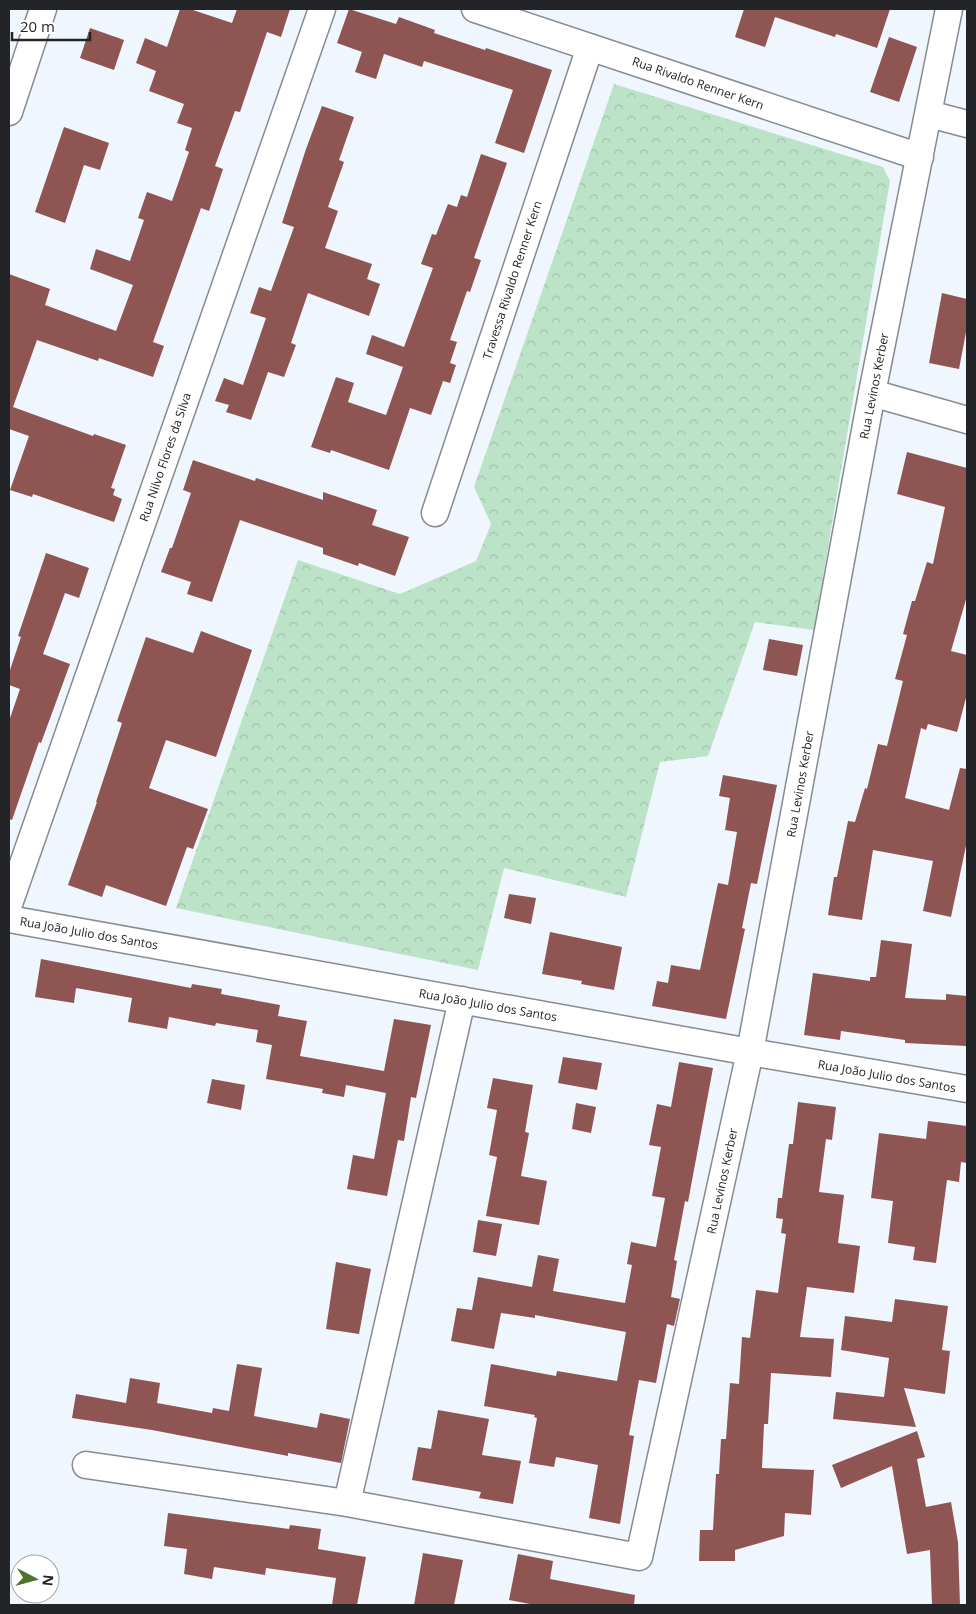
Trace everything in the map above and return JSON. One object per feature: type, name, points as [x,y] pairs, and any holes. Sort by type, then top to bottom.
[{"type":"street","points":[[9,112],[43,9]]},
{"type":"street","name":"Rua Nilvo Flores da Silva","points":[[9,904],[322,9]]},
{"type":"street","name":"Rua Rivaldo Renner Kern","points":[[475,9],[920,157]]},
{"type":"street","name":"Rua Levinos Kerber","points":[[347,1503],[639,1557],[750,1052],[872,394],[949,9]]},
{"type":"street","name":"Travessa Rivaldo Renner Kern","points":[[435,513],[590,47]]},
{"type":"street","points":[[929,114],[967,124]]},
{"type":"street","points":[[872,394],[967,420]]},
{"type":"street","name":"Rua João Julio dos Santos","points":[[9,919],[967,1089]]},
{"type":"street","points":[[86,1465],[347,1503],[462,1000]]},
{"type":"green space","points":[[614,84],[883,167],[890,181],[814,630],[755,622],[708,756],[660,762],[626,897],[504,868],[478,970],[176,908],[298,560],[400,594],[476,561],[491,524],[474,487]]},
{"type":"building","points":[[180,9],[190,9],[232,23],[237,9],[290,9],[281,37],[267,32],[240,112],[235,111],[215,166],[223,169],[209,211],[201,208],[153,342],[164,346],[153,377],[99,358],[98,361],[37,340],[13,407],[93,436],[94,434],[126,445],[111,488],[115,489],[113,495],[122,499],[114,522],[33,494],[32,497],[10,490],[29,436],[9,429],[9,274],[50,289],[45,305],[116,331],[133,285],[90,269],[96,249],[130,261],[144,220],[138,218],[147,192],[172,201],[189,152],[185,150],[192,128],[177,123],[184,104],[149,91],[156,71],[136,63],[145,38],[167,47]]},
{"type":"building","points":[[349,9],[396,24],[399,17],[435,30],[434,33],[552,70],[524,153],[495,143],[513,90],[424,61],[422,67],[384,54],[376,79],[355,72],[362,52],[337,43]]},
{"type":"building","points":[[744,9],[890,9],[877,48],[836,34],[835,37],[775,17],[765,47],[735,37]]},
{"type":"building","points":[[90,28],[124,40],[114,70],[80,58]]},
{"type":"building","points":[[889,37],[917,47],[899,102],[870,92]]},
{"type":"building","points":[[322,106],[354,117],[339,160],[344,162],[328,207],[338,211],[325,248],[372,264],[367,279],[380,284],[369,316],[308,293],[291,343],[296,345],[284,377],[268,372],[251,420],[226,412],[229,405],[215,401],[224,378],[243,385],[266,318],[250,313],[259,287],[271,291],[294,227],[282,223]]},
{"type":"building","points":[[64,127],[109,143],[100,170],[84,165],[65,223],[35,212]]},
{"type":"building","points":[[481,154],[507,163],[474,258],[481,260],[470,292],[467,291],[450,340],[457,342],[450,363],[456,365],[450,383],[443,381],[431,415],[410,408],[389,470],[331,450],[330,453],[311,447],[336,377],[354,383],[348,402],[386,415],[403,367],[366,354],[372,335],[404,347],[433,268],[421,264],[432,234],[436,235],[448,204],[457,207],[461,195],[467,197]]},
{"type":"building","points":[[942,293],[967,299],[967,327],[959,369],[929,363]]},
{"type":"building","points":[[907,452],[967,468],[967,596],[951,651],[967,655],[967,694],[957,732],[928,724],[926,730],[921,728],[905,798],[949,810],[960,768],[967,769],[967,841],[951,917],[923,911],[933,861],[873,850],[862,920],[828,915],[834,877],[837,877],[848,821],[855,822],[865,788],[867,789],[878,744],[887,746],[903,681],[895,679],[907,635],[903,634],[912,601],[915,601],[927,562],[933,564],[945,507],[897,494]]},
{"type":"building","points":[[193,460],[255,481],[256,478],[323,500],[323,492],[377,510],[372,525],[409,537],[395,576],[359,563],[358,566],[323,554],[323,548],[240,520],[212,602],[187,594],[191,582],[161,572],[170,548],[172,548],[191,493],[183,490]]},
{"type":"building","points":[[46,553],[89,568],[79,598],[65,593],[43,654],[70,664],[41,743],[39,742],[12,820],[9,819],[9,721],[20,689],[9,685],[9,673],[21,637],[18,636]]},
{"type":"building","points":[[201,631],[252,650],[216,757],[166,740],[149,788],[208,809],[193,849],[187,847],[166,906],[106,885],[102,897],[68,885],[122,723],[117,721],[146,637],[193,653]]},
{"type":"building","points":[[769,639],[803,645],[797,676],[763,670]]},
{"type":"building","points":[[723,775],[777,785],[757,884],[751,883],[742,928],[745,929],[726,1019],[652,1006],[657,981],[668,983],[671,965],[700,970],[718,883],[728,885],[737,832],[725,830],[730,798],[719,796]]},
{"type":"building","points":[[509,894],[536,898],[531,924],[504,918]]},
{"type":"building","points":[[550,932],[622,947],[614,990],[581,984],[582,981],[542,974]]},
{"type":"building","points":[[881,940],[912,944],[905,998],[946,1000],[946,994],[967,996],[967,1046],[905,1043],[905,1040],[841,1031],[840,1040],[804,1035],[813,973],[870,981],[870,977],[876,977]]},
{"type":"building","points":[[41,959],[191,988],[192,984],[222,989],[221,994],[280,1005],[278,1016],[307,1021],[300,1056],[384,1071],[394,1019],[431,1025],[416,1098],[411,1097],[404,1141],[398,1140],[387,1196],[347,1189],[353,1155],[374,1159],[386,1093],[346,1085],[344,1097],[322,1093],[323,1089],[266,1079],[272,1045],[256,1042],[258,1030],[216,1023],[215,1026],[169,1017],[167,1029],[128,1022],[132,998],[76,988],[74,1003],[35,997]]},
{"type":"building","points":[[563,1057],[602,1063],[597,1090],[558,1083]]},
{"type":"building","points":[[679,1062],[713,1068],[688,1202],[685,1201],[674,1260],[677,1261],[671,1297],[680,1299],[674,1326],[667,1324],[656,1383],[639,1380],[629,1435],[634,1436],[620,1524],[589,1518],[598,1465],[556,1457],[554,1467],[529,1463],[537,1418],[534,1417],[535,1415],[484,1406],[491,1364],[556,1376],[557,1371],[617,1381],[626,1332],[535,1315],[535,1318],[501,1313],[494,1349],[451,1341],[457,1308],[472,1310],[478,1277],[532,1287],[538,1255],[559,1259],[553,1291],[625,1303],[632,1265],[627,1264],[631,1242],[656,1247],[665,1198],[652,1196],[661,1147],[649,1145],[657,1104],[671,1107]]},
{"type":"building","points":[[493,1078],[533,1085],[525,1132],[529,1133],[521,1176],[547,1181],[539,1225],[486,1216],[497,1157],[489,1155],[497,1110],[487,1108]]},
{"type":"building","points":[[212,1079],[245,1085],[241,1110],[207,1103]]},
{"type":"building","points":[[798,1102],[836,1107],[832,1140],[826,1139],[819,1192],[844,1195],[838,1243],[860,1246],[854,1293],[807,1287],[800,1337],[834,1339],[831,1377],[771,1373],[768,1424],[764,1424],[762,1468],[814,1470],[811,1515],[785,1513],[784,1536],[735,1550],[735,1561],[699,1561],[700,1530],[713,1530],[716,1474],[719,1474],[721,1439],[726,1439],[730,1383],[739,1384],[742,1337],[750,1338],[756,1290],[778,1293],[786,1234],[781,1233],[783,1219],[776,1218],[778,1198],[782,1198],[789,1144],[793,1144]]},
{"type":"building","points":[[576,1103],[596,1107],[591,1133],[572,1129]]},
{"type":"building","points":[[928,1121],[967,1126],[967,1163],[961,1162],[959,1182],[947,1180],[936,1263],[913,1260],[915,1247],[888,1243],[893,1201],[871,1198],[879,1133],[926,1139]]},
{"type":"building","points":[[478,1220],[502,1224],[496,1256],[473,1252]]},
{"type":"building","points":[[336,1262],[371,1269],[359,1334],[326,1329]]},
{"type":"building","points":[[895,1299],[948,1306],[942,1350],[950,1351],[945,1394],[904,1388],[916,1427],[833,1419],[836,1392],[884,1397],[889,1358],[841,1350],[845,1316],[892,1322]]},
{"type":"building","points":[[237,1364],[262,1368],[254,1416],[317,1428],[320,1413],[350,1419],[341,1463],[288,1453],[288,1456],[152,1430],[72,1418],[76,1394],[126,1403],[130,1378],[160,1383],[157,1403],[212,1413],[213,1408],[229,1411]]},
{"type":"building","points":[[438,1410],[489,1419],[482,1455],[521,1461],[513,1504],[479,1498],[481,1492],[412,1480],[418,1447],[431,1449]]},
{"type":"building","points":[[917,1431],[925,1457],[917,1459],[926,1507],[951,1502],[958,1542],[960,1605],[932,1605],[930,1550],[907,1554],[892,1466],[841,1488],[832,1465]]},
{"type":"building","points":[[168,1513],[289,1529],[290,1525],[321,1529],[318,1549],[366,1557],[357,1605],[332,1605],[336,1578],[266,1568],[265,1575],[214,1567],[212,1579],[184,1574],[187,1549],[164,1546]]},
{"type":"building","points":[[423,1553],[463,1560],[454,1605],[414,1605]]},
{"type":"building","points":[[518,1554],[553,1561],[550,1579],[635,1595],[634,1605],[535,1605],[509,1600]]}]
